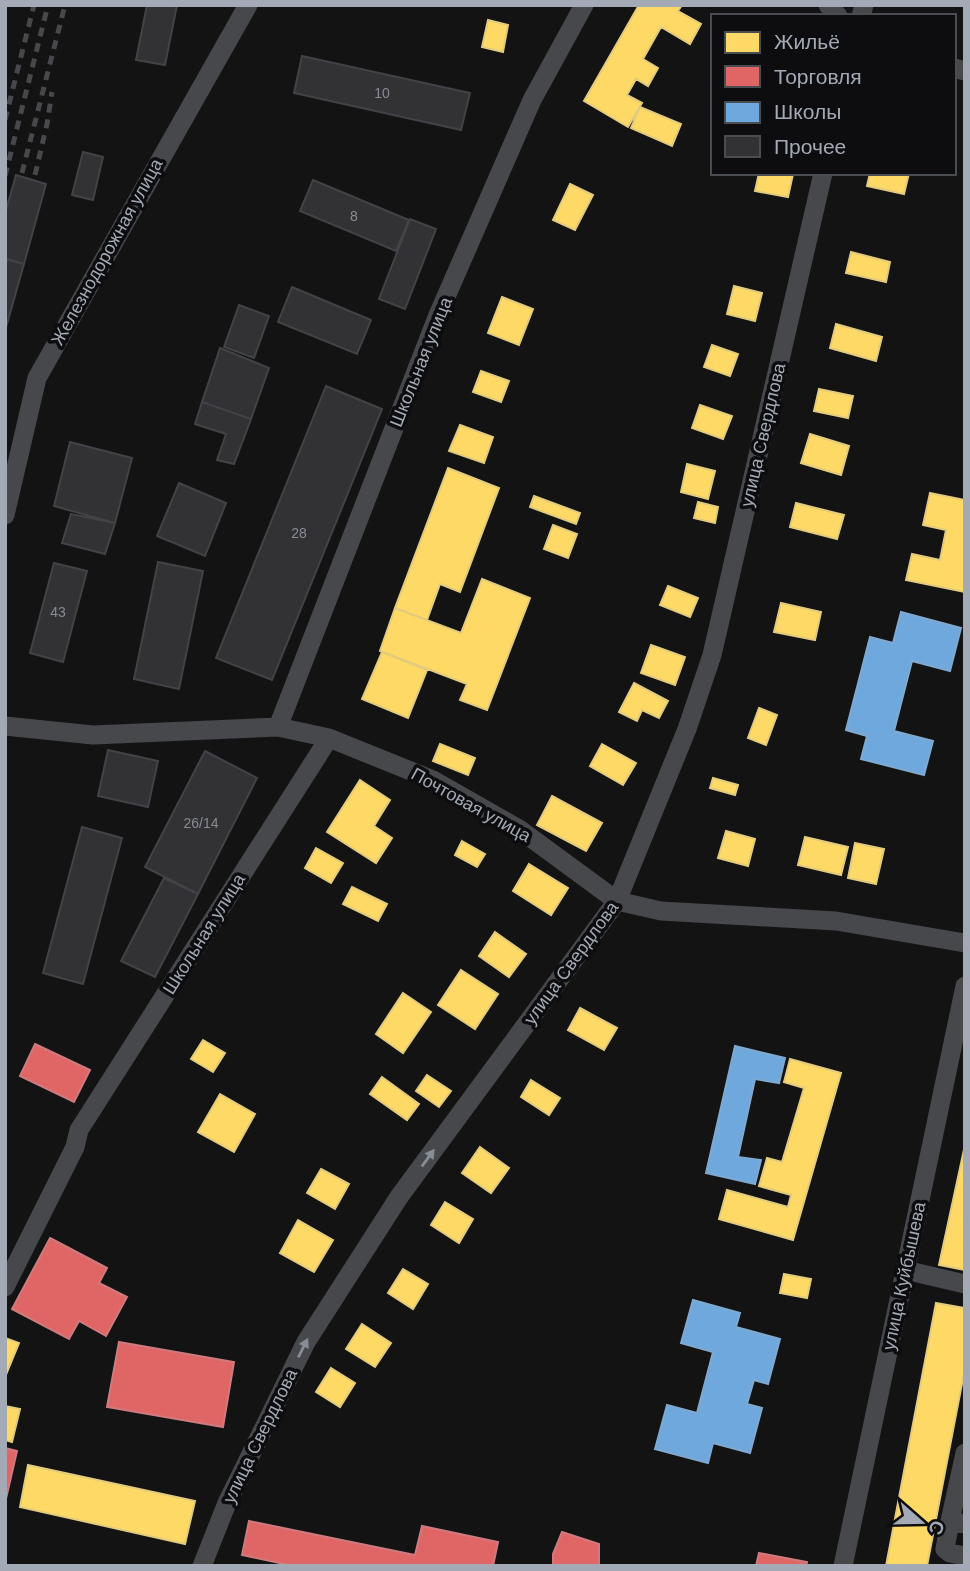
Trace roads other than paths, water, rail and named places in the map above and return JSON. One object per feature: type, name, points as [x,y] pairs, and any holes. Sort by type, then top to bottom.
[{"type":"street","name":"Железнодорожная улица","points":[[5,515],[37,378],[248,5]]},
{"type":"street","name":"Школьная улица","points":[[278,727],[438,315],[532,100],[584,5]]},
{"type":"street","name":"улица Свердлова","points":[[202,1566],[227,1503],[306,1342],[399,1197],[617,901],[687,729],[712,655],[823,175]]},
{"type":"street","name":"Почтовая улица","points":[[5,726],[93,735],[278,727],[329,738],[433,780],[519,828],[617,901],[661,911],[836,921],[965,943]]},
{"type":"street","name":"Школьная улица","points":[[5,1287],[75,1147],[79,1130],[329,738]]},
{"type":"street","name":"улица Куйбышева","points":[[843,1566],[965,986]]},
{"type":"street","points":[[905,1270],[965,1283]]},
{"type":"street","points":[[965,1453],[958,1523],[945,1549],[950,1553],[965,1556]]},
{"type":"railway","points":[[5,120],[34,5]]},
{"type":"railway","points":[[5,176],[48,5]]},
{"type":"railway","points":[[22,173],[65,5]]},
{"type":"railway","points":[[35,175],[52,92]]}]
